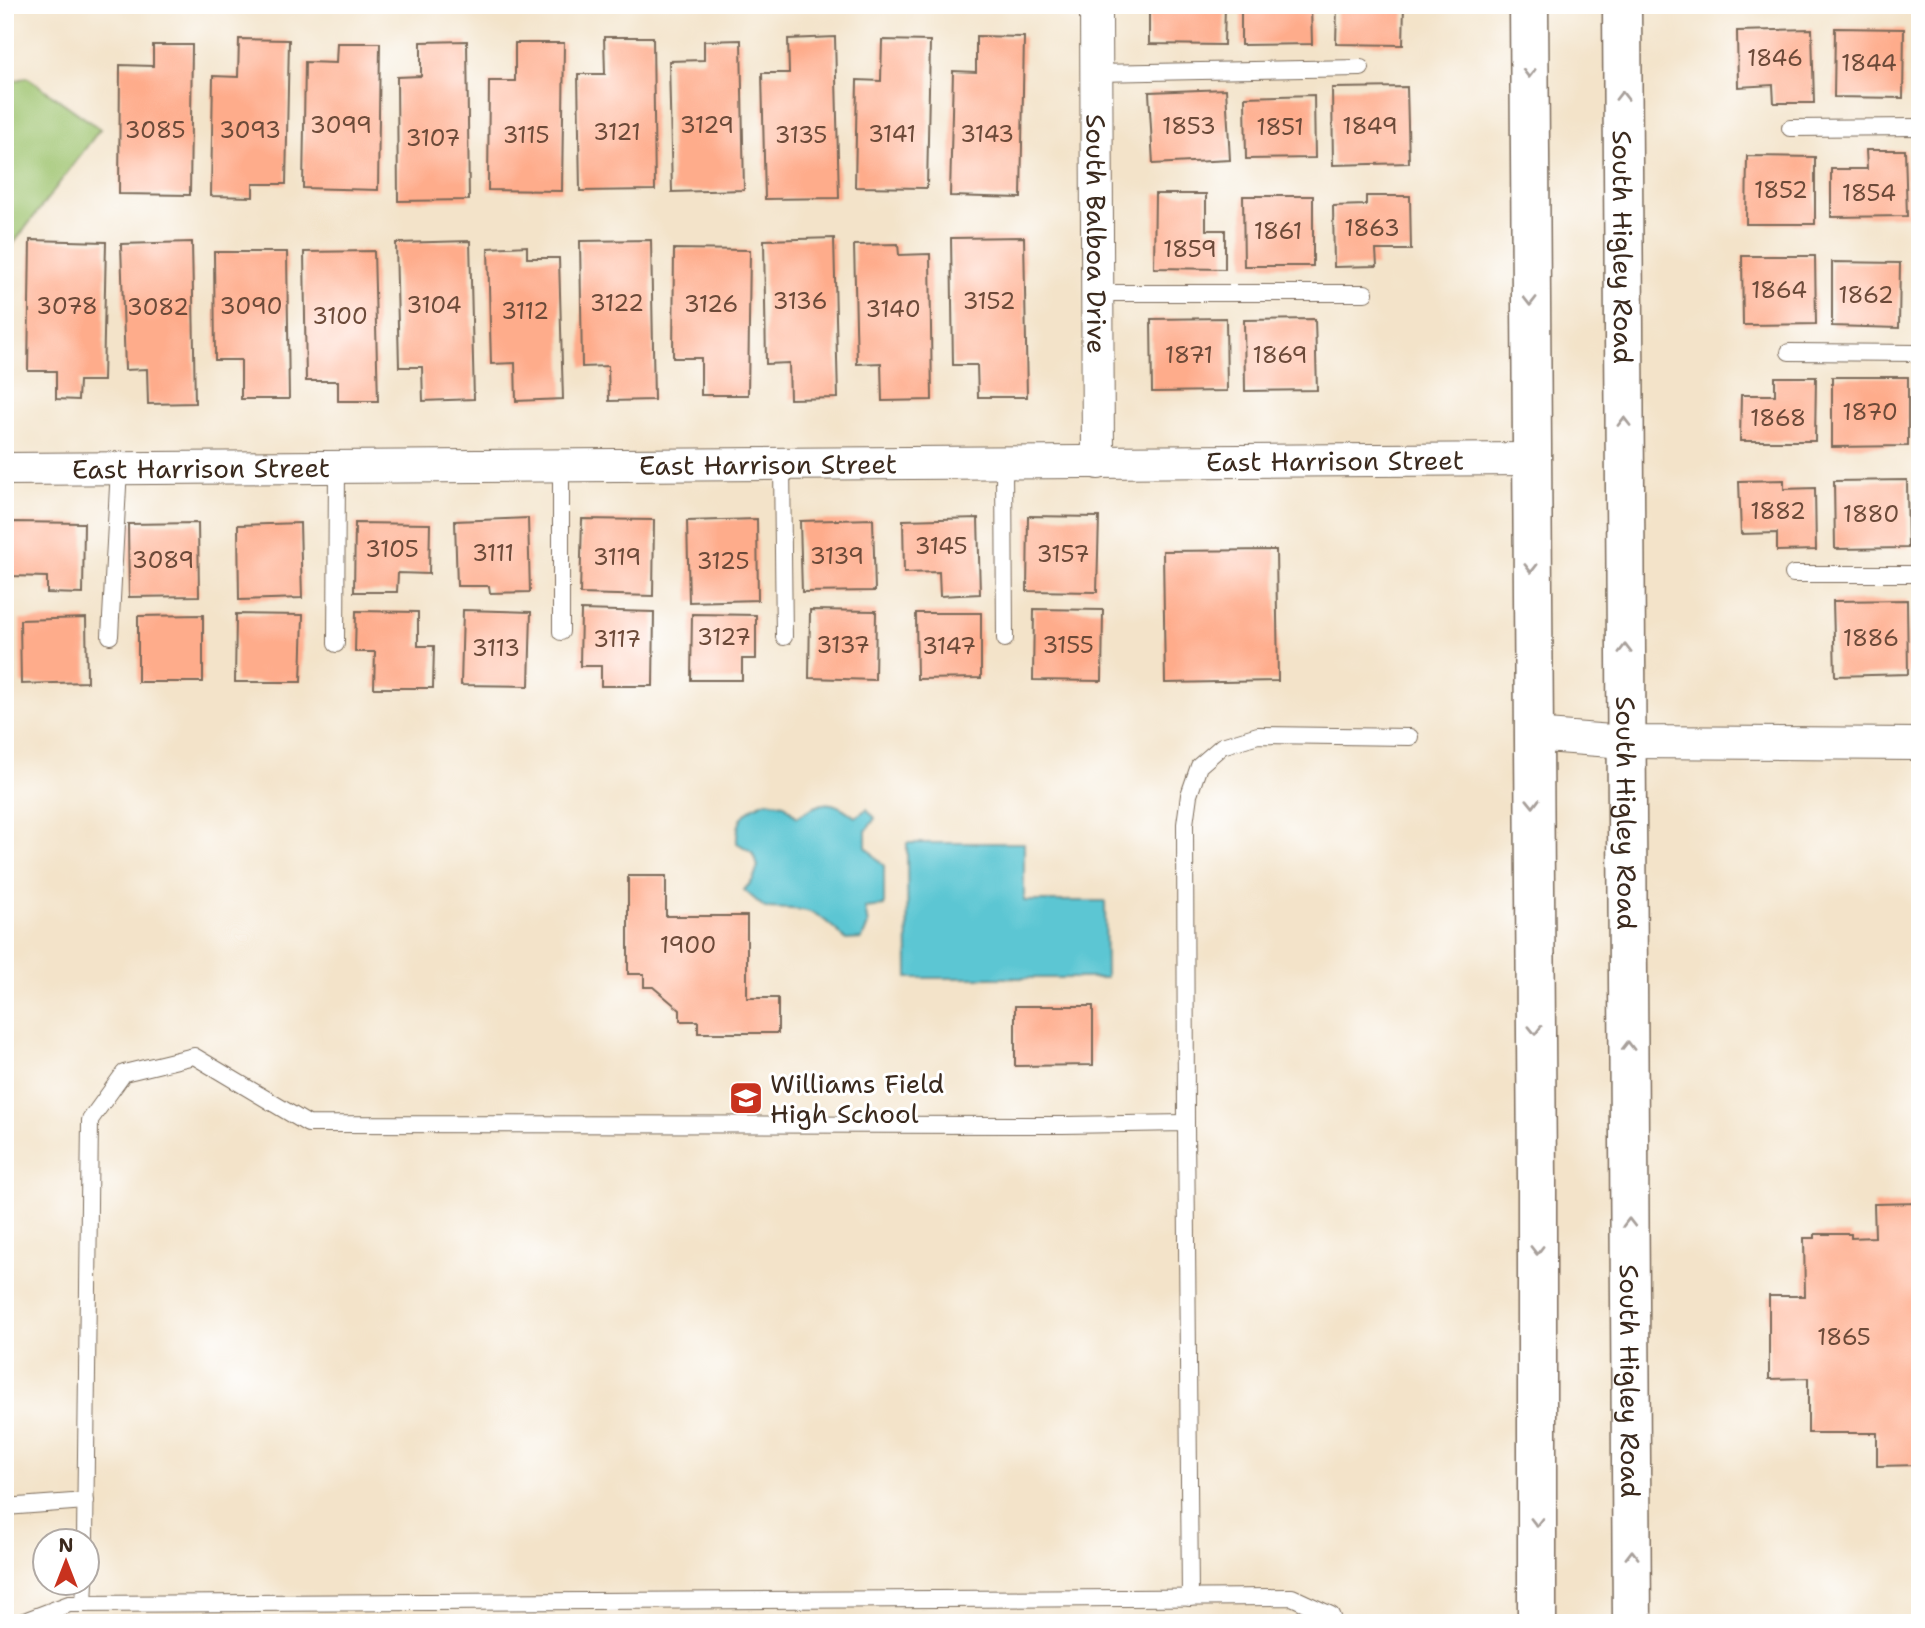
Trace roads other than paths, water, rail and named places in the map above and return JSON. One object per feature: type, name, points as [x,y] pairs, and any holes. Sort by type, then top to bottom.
[{"type":"main road","points":[[1529,5],[1538,1623]]},
{"type":"main road","name":"South Higley Road","points":[[1622,5],[1632,1623]]},
{"type":"street","name":"South Balboa Drive","points":[[1096,5],[1098,463]]},
{"type":"street","name":"East Harrison Street","points":[[5,469],[1531,459]]},
{"type":"street","points":[[1532,735],[1625,742],[1920,744]]},
{"type":"lane","points":[[1096,73],[1361,68]]},
{"type":"lane","points":[[1790,128],[1920,127]]},
{"type":"lane","points":[[1097,293],[1365,293]]},
{"type":"lane","points":[[1789,352],[1920,353]]},
{"type":"lane","points":[[1004,464],[1005,639]]},
{"type":"lane","points":[[782,465],[784,637]]},
{"type":"lane","points":[[561,466],[561,632]]},
{"type":"lane","points":[[336,644],[337,467]]},
{"type":"lane","points":[[110,636],[119,468]]},
{"type":"lane","points":[[1793,574],[1920,574]]},
{"type":"lane","points":[[1190,1598],[1185,824],[1189,795],[1199,766],[1222,746],[1258,735],[1410,737]]},
{"type":"lane","points":[[85,1526],[90,1120],[124,1073],[194,1056],[308,1124],[1186,1123]]},
{"type":"lane","points":[[5,1507],[86,1501]]},
{"type":"lane","points":[[84,1596],[84,1604]]},
{"type":"lane","points":[[19,1623],[69,1604],[1292,1597],[1331,1615],[1334,1623]]},
{"type":"water","points":[[767,801],[784,804],[797,817],[814,807],[833,804],[855,817],[867,809],[875,818],[866,831],[866,847],[884,866],[884,906],[865,908],[868,925],[862,939],[846,940],[826,921],[810,912],[765,908],[744,890],[753,880],[758,866],[752,852],[737,843],[738,827],[748,811]]},
{"type":"water","points":[[907,843],[1024,843],[1024,901],[1105,901],[1106,978],[908,978]]},
{"type":"place","name":"Williams Field High School","points":[[746,1098]]}]
